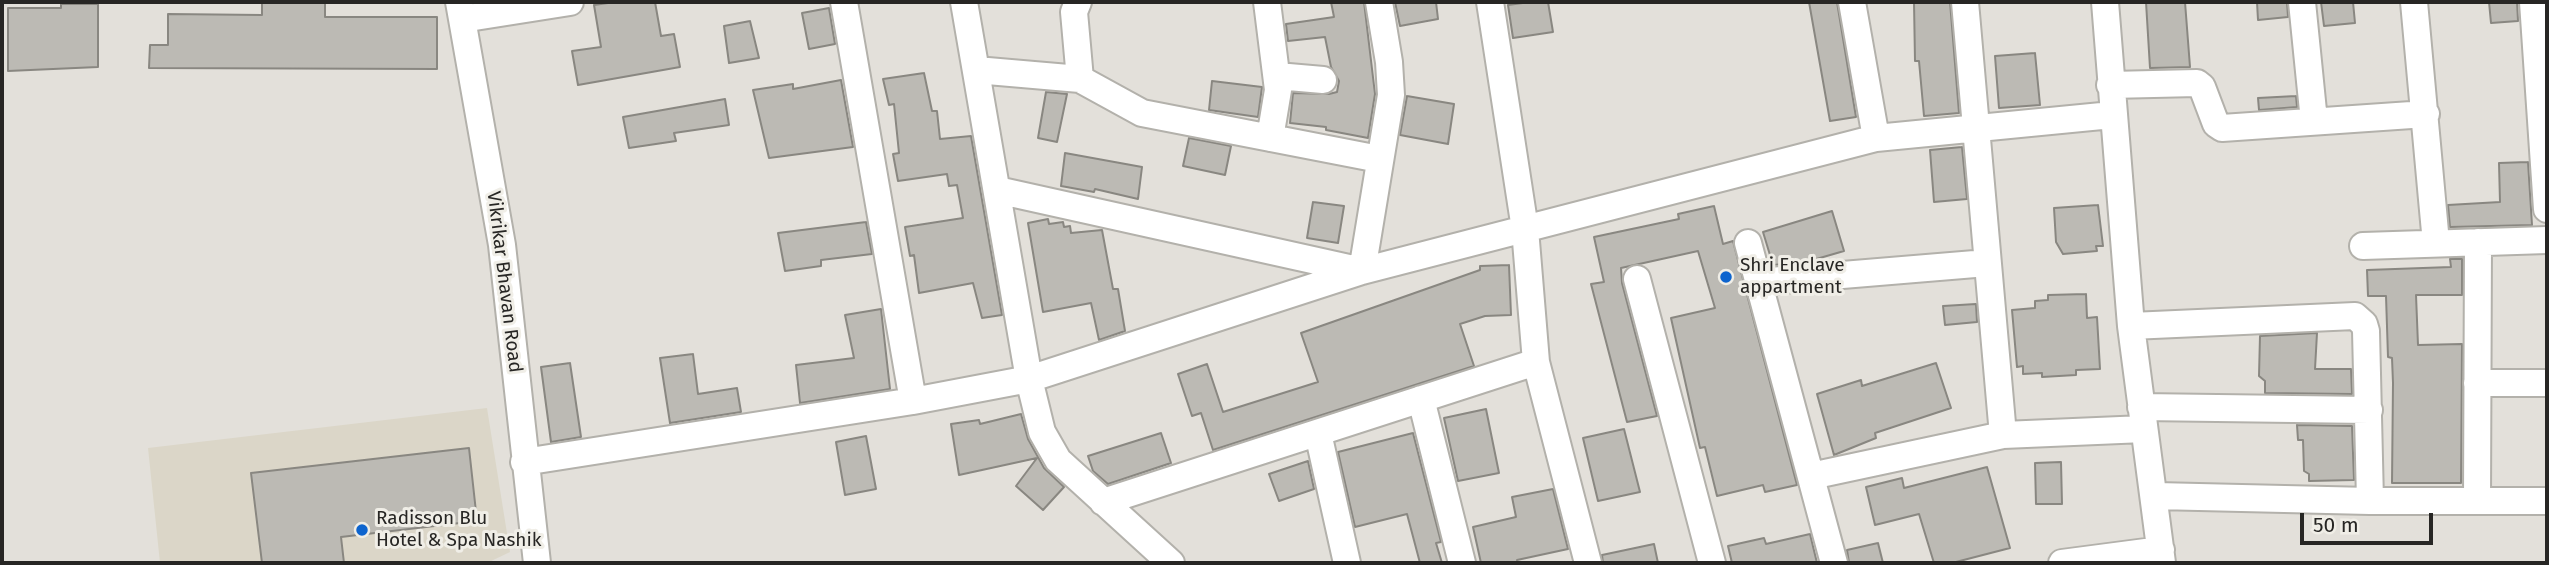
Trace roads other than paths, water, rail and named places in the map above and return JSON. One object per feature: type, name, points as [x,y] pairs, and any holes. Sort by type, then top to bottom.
[{"type":"street","points":[[461,10],[570,2]]},
{"type":"street","points":[[844,2],[913,401]]},
{"type":"street","points":[[964,2],[1029,379],[1048,445],[1058,460],[1171,563]]},
{"type":"street","points":[[1078,2],[1074,12],[1080,79]]},
{"type":"street","points":[[1267,2],[1277,76],[1277,101],[1270,138]]},
{"type":"street","points":[[1362,271],[1391,78],[1379,2]]},
{"type":"street","points":[[1490,2],[1525,229],[1536,362],[1588,563]]},
{"type":"street","points":[[1852,2],[1876,138]]},
{"type":"street","points":[[1965,2],[2003,435]]},
{"type":"street","points":[[2062,563],[2162,557],[2156,496],[2131,326],[2105,2]]},
{"type":"street","points":[[2302,2],[2314,121]]},
{"type":"street","points":[[2414,2],[2436,243]]},
{"type":"street","points":[[2533,2],[2547,209]]},
{"type":"street","name":"Vikrikar Bhavan Road","points":[[461,10],[502,245],[537,563]]},
{"type":"street","points":[[976,70],[1080,79],[1142,113],[1379,159]]},
{"type":"street","points":[[1277,76],[1323,80]]},
{"type":"street","points":[[2110,85],[2197,83],[2202,87],[2216,124],[2222,128],[2426,114]]},
{"type":"street","points":[[524,462],[913,401],[1029,379],[1362,271],[1876,138],[2112,115]]},
{"type":"street","points":[[996,190],[1362,271]]},
{"type":"street","points":[[2363,246],[2547,240]]},
{"type":"street","points":[[2477,501],[2478,242]]},
{"type":"street","points":[[1748,243],[1834,563]]},
{"type":"street","points":[[1758,282],[1987,263]]},
{"type":"street","points":[[1637,279],[1712,563]]},
{"type":"street","points":[[2131,326],[2355,316],[2364,324],[2366,331],[2370,501]]},
{"type":"street","points":[[1103,502],[1536,362]]},
{"type":"street","points":[[2477,383],[2547,383]]},
{"type":"street","points":[[1421,399],[1462,563]]},
{"type":"street","points":[[1811,476],[2003,435],[2143,418],[2369,410]]},
{"type":"street","points":[[1318,433],[1347,563]]},
{"type":"street","points":[[2156,496],[2370,501],[2547,501]]},
{"type":"place","name":"Shri Enclave appartment","points":[[1726,277]]},
{"type":"place","name":"Radisson Blu Hotel & Spa Nashik","points":[[362,530]]}]
